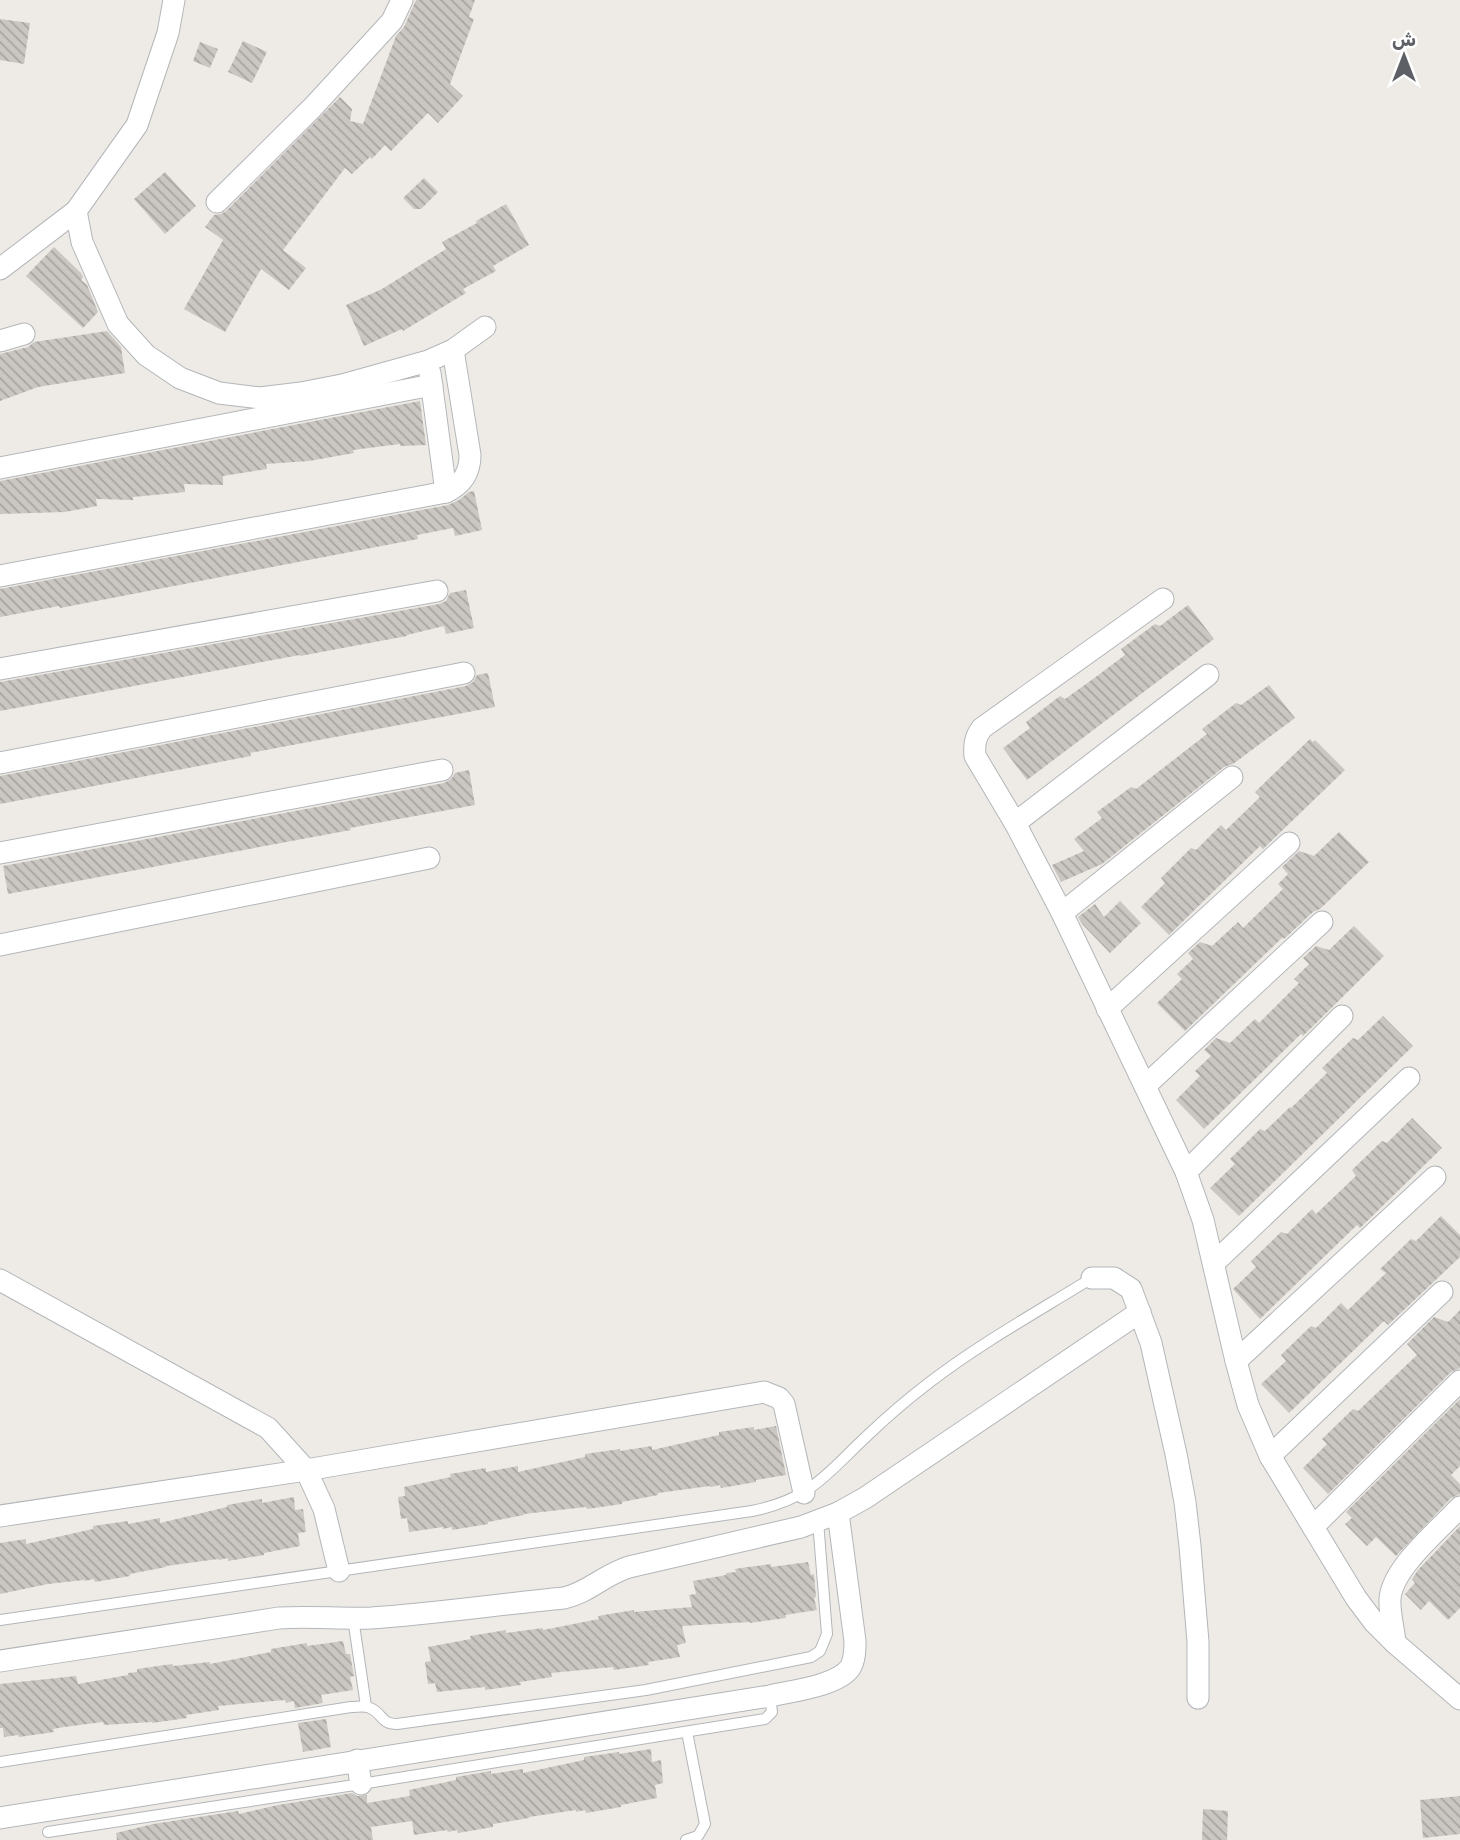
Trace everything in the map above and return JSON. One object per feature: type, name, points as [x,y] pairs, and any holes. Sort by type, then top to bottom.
[{"type":"street","points":[[1,267],[76,211],[136,125],[168,33],[174,0]]},
{"type":"street","points":[[217,202],[313,107],[393,21],[402,0]]},
{"type":"street","points":[[76,211],[82,242],[118,324],[146,355],[180,378],[219,393],[260,398],[342,385],[428,362],[485,327]]},
{"type":"street","points":[[0,341],[24,334]]},
{"type":"street","points":[[0,576],[446,492],[455,488],[467,473],[470,455],[453,349]]},
{"type":"street","points":[[428,362],[446,492]]},
{"type":"street","points":[[0,468],[432,385]]},
{"type":"street","points":[[0,669],[437,591]]},
{"type":"street","points":[[1163,599],[982,728],[976,736],[975,756],[1015,823],[1062,913],[1186,1172],[1203,1220],[1248,1405],[1270,1456],[1356,1598],[1374,1622],[1460,1699]]},
{"type":"street","points":[[0,763],[464,673]]},
{"type":"street","points":[[1015,823],[1208,675]]},
{"type":"street","points":[[0,853],[442,770]]},
{"type":"street","points":[[1062,913],[1232,777]]},
{"type":"street","points":[[1107,1009],[1289,843]]},
{"type":"street","points":[[0,945],[429,858]]},
{"type":"street","points":[[1145,1086],[1322,922]]},
{"type":"street","points":[[1186,1172],[1342,1016]]},
{"type":"street","points":[[1214,1264],[1409,1078]]},
{"type":"street","points":[[1236,1361],[1435,1177]]},
{"type":"street","points":[[1092,1278],[1114,1278],[1130,1289],[1154,1355],[1176,1454],[1191,1546],[1198,1642],[1198,1698]]},
{"type":"street","points":[[0,1280],[268,1428],[306,1470],[324,1509],[339,1571]]},
{"type":"street","points":[[1270,1456],[1442,1292]]},
{"type":"street","points":[[0,1661],[279,1618],[353,1618],[569,1597],[619,1570],[801,1527],[838,1513],[865,1498],[1140,1312]]},
{"type":"street","points":[[1313,1527],[1460,1381]]},
{"type":"street","points":[[0,1516],[306,1470],[764,1392],[779,1398],[784,1404],[804,1493]]},
{"type":"street","points":[[1395,1643],[1390,1600],[1394,1582],[1404,1565],[1460,1507]]},
{"type":"street","points":[[0,1818],[770,1696],[840,1678],[850,1668],[855,1655],[855,1641],[838,1513]]},
{"type":"street","points":[[357,1760],[361,1784]]},
{"type":"lane","points":[[0,1620],[752,1511],[782,1504],[828,1476],[869,1433],[932,1380],[1092,1278]]},
{"type":"lane","points":[[0,1762],[351,1707],[366,1706],[391,1725],[646,1690],[811,1657],[820,1651],[827,1634],[818,1521]]},
{"type":"lane","points":[[353,1618],[366,1706]]},
{"type":"lane","points":[[46,1811],[49,1836],[765,1719],[772,1712],[770,1696]]},
{"type":"lane","points":[[686,1840],[698,1836],[705,1824],[687,1732]]},
{"type":"building","points":[[416,0],[475,0],[469,17],[474,19],[450,84],[463,96],[438,123],[428,113],[391,151],[385,145],[352,174],[345,168],[283,250],[306,268],[289,290],[261,269],[225,332],[184,309],[223,240],[205,227],[214,215],[226,211],[340,97],[352,109],[350,121],[363,124],[396,36],[404,27]]},
{"type":"building","points":[[0,19],[30,23],[24,64],[0,60]]},
{"type":"building","points":[[243,41],[267,52],[252,83],[228,72]]},
{"type":"building","points":[[200,42],[218,49],[210,68],[193,61]]},
{"type":"building","points":[[165,172],[196,206],[165,234],[134,199]]},
{"type":"building","points":[[424,178],[438,192],[421,209],[414,209],[403,198]]},
{"type":"building","points":[[506,204],[529,245],[493,266],[496,271],[463,289],[466,293],[403,331],[402,329],[364,346],[346,305],[382,289],[446,249],[442,242]]},
{"type":"building","points":[[54,247],[81,273],[81,280],[87,285],[98,312],[83,328],[26,276]]},
{"type":"building","points":[[107,331],[121,347],[125,373],[38,387],[0,401],[0,354],[28,347],[34,342]]},
{"type":"building","points":[[420,401],[426,445],[400,444],[353,450],[354,453],[309,461],[266,464],[267,469],[223,476],[223,485],[184,484],[185,492],[133,497],[133,500],[96,499],[97,506],[65,512],[0,514],[0,481]]},
{"type":"building","points":[[474,491],[482,530],[455,536],[453,528],[417,535],[418,539],[60,608],[59,606],[0,617],[0,589],[448,505]]},
{"type":"building","points":[[466,590],[474,628],[446,634],[444,626],[407,636],[0,711],[0,682],[439,604],[446,601],[450,593]]},
{"type":"building","points":[[1188,605],[1214,639],[1027,780],[1003,748],[1030,728],[1026,722],[1060,696],[1065,699],[1093,679],[1125,655],[1121,649],[1155,624],[1160,626]]},
{"type":"building","points":[[488,673],[495,707],[0,804],[0,776],[466,686],[473,682],[477,675]]},
{"type":"building","points":[[1269,685],[1295,718],[1233,764],[1224,767],[1102,864],[1061,882],[1052,865],[1084,851],[1074,839],[1102,818],[1097,812],[1131,787],[1136,789],[1207,734],[1202,729],[1236,703],[1241,705]]},
{"type":"building","points":[[1310,739],[1313,742],[1315,740],[1345,770],[1263,849],[1260,846],[1169,935],[1141,907],[1165,883],[1161,878],[1191,848],[1196,850],[1221,825],[1226,830],[1260,797],[1255,792]]},
{"type":"building","points":[[469,770],[475,805],[8,894],[3,866],[444,783],[455,773]]},
{"type":"building","points":[[1339,832],[1369,862],[1320,909],[1313,912],[1284,939],[1283,937],[1185,1031],[1157,1003],[1182,979],[1177,974],[1193,959],[1188,953],[1200,942],[1212,946],[1238,922],[1243,928],[1283,889],[1278,884],[1288,874],[1282,867],[1299,851],[1314,856]]},
{"type":"building","points":[[1120,901],[1141,923],[1110,953],[1078,917],[1095,904],[1104,917]]},
{"type":"building","points":[[1354,926],[1384,956],[1204,1129],[1176,1100],[1200,1076],[1195,1071],[1211,1056],[1204,1050],[1216,1038],[1230,1043],[1255,1019],[1259,1023],[1299,983],[1294,979],[1309,964],[1303,958],[1316,946],[1329,950]]},
{"type":"building","points":[[1383,1016],[1413,1046],[1239,1216],[1210,1188],[1235,1164],[1230,1159],[1260,1129],[1265,1131],[1327,1073],[1322,1068],[1353,1038],[1358,1040]]},
{"type":"building","points":[[1412,1118],[1442,1148],[1360,1228],[1357,1225],[1260,1319],[1233,1289],[1256,1267],[1251,1261],[1281,1232],[1287,1234],[1312,1209],[1316,1214],[1356,1176],[1352,1170],[1382,1141],[1387,1143]]},
{"type":"building","points":[[1441,1216],[1460,1235],[1460,1257],[1388,1325],[1384,1321],[1289,1413],[1261,1384],[1286,1361],[1281,1355],[1311,1326],[1316,1328],[1341,1303],[1348,1310],[1386,1273],[1380,1269],[1411,1239],[1416,1241]]},
{"type":"building","points":[[1460,1310],[1460,1368],[1451,1372],[1328,1494],[1303,1468],[1327,1444],[1322,1439],[1353,1409],[1358,1411],[1417,1355],[1407,1344],[1434,1317],[1448,1322]]},
{"type":"building","points":[[1460,1399],[1460,1466],[1451,1475],[1460,1484],[1460,1494],[1451,1498],[1396,1556],[1376,1537],[1367,1546],[1345,1524],[1352,1518],[1346,1512]]},
{"type":"building","points":[[776,1426],[786,1475],[721,1488],[720,1485],[658,1493],[622,1504],[524,1514],[452,1530],[452,1527],[443,1527],[409,1532],[407,1518],[401,1519],[398,1497],[405,1496],[404,1487],[451,1477],[450,1474],[486,1468],[486,1472],[518,1466],[518,1472],[585,1457],[585,1454],[652,1446],[652,1450],[719,1435],[719,1432]]},
{"type":"building","points":[[294,1497],[295,1510],[303,1509],[306,1532],[298,1533],[300,1546],[228,1561],[228,1558],[166,1566],[95,1582],[94,1579],[48,1584],[0,1594],[0,1543],[26,1539],[26,1544],[93,1529],[93,1526],[128,1521],[128,1524],[160,1518],[160,1523],[227,1505],[262,1499],[262,1503]]},
{"type":"building","points":[[1460,1526],[1460,1608],[1448,1620],[1429,1601],[1421,1610],[1405,1594],[1415,1583],[1412,1579],[1418,1570]]},
{"type":"building","points":[[808,1562],[811,1575],[814,1574],[817,1610],[750,1623],[682,1626],[686,1643],[677,1645],[680,1657],[614,1670],[613,1667],[551,1673],[552,1677],[520,1682],[521,1685],[485,1690],[485,1687],[437,1692],[435,1683],[428,1684],[425,1662],[431,1661],[428,1647],[506,1630],[506,1633],[543,1630],[634,1610],[692,1607],[689,1595],[696,1594],[693,1581],[726,1575],[736,1572],[735,1569]]},
{"type":"building","points":[[343,1641],[346,1654],[350,1654],[354,1676],[350,1677],[353,1690],[321,1695],[323,1703],[295,1708],[294,1701],[286,1703],[285,1700],[218,1706],[219,1710],[186,1715],[187,1718],[152,1723],[104,1725],[103,1722],[19,1737],[4,1737],[3,1728],[0,1728],[0,1684],[76,1676],[78,1684],[128,1675],[137,1672],[137,1669],[172,1664],[210,1664],[271,1652],[271,1649]]},
{"type":"building","points":[[326,1719],[331,1747],[303,1752],[298,1723]]},
{"type":"building","points":[[651,1749],[652,1762],[661,1760],[663,1783],[655,1785],[657,1798],[586,1813],[585,1810],[576,1810],[529,1817],[458,1833],[457,1830],[447,1830],[414,1835],[412,1821],[371,1827],[373,1840],[117,1840],[116,1833],[153,1824],[238,1811],[239,1814],[352,1793],[357,1796],[367,1795],[367,1803],[410,1796],[409,1790],[456,1780],[456,1777],[523,1769],[523,1773],[584,1760],[584,1757]]},
{"type":"building","points":[[1460,1796],[1460,1834],[1423,1838],[1420,1800]]},
{"type":"building","points":[[1203,1809],[1228,1811],[1227,1840],[1202,1840]]}]
